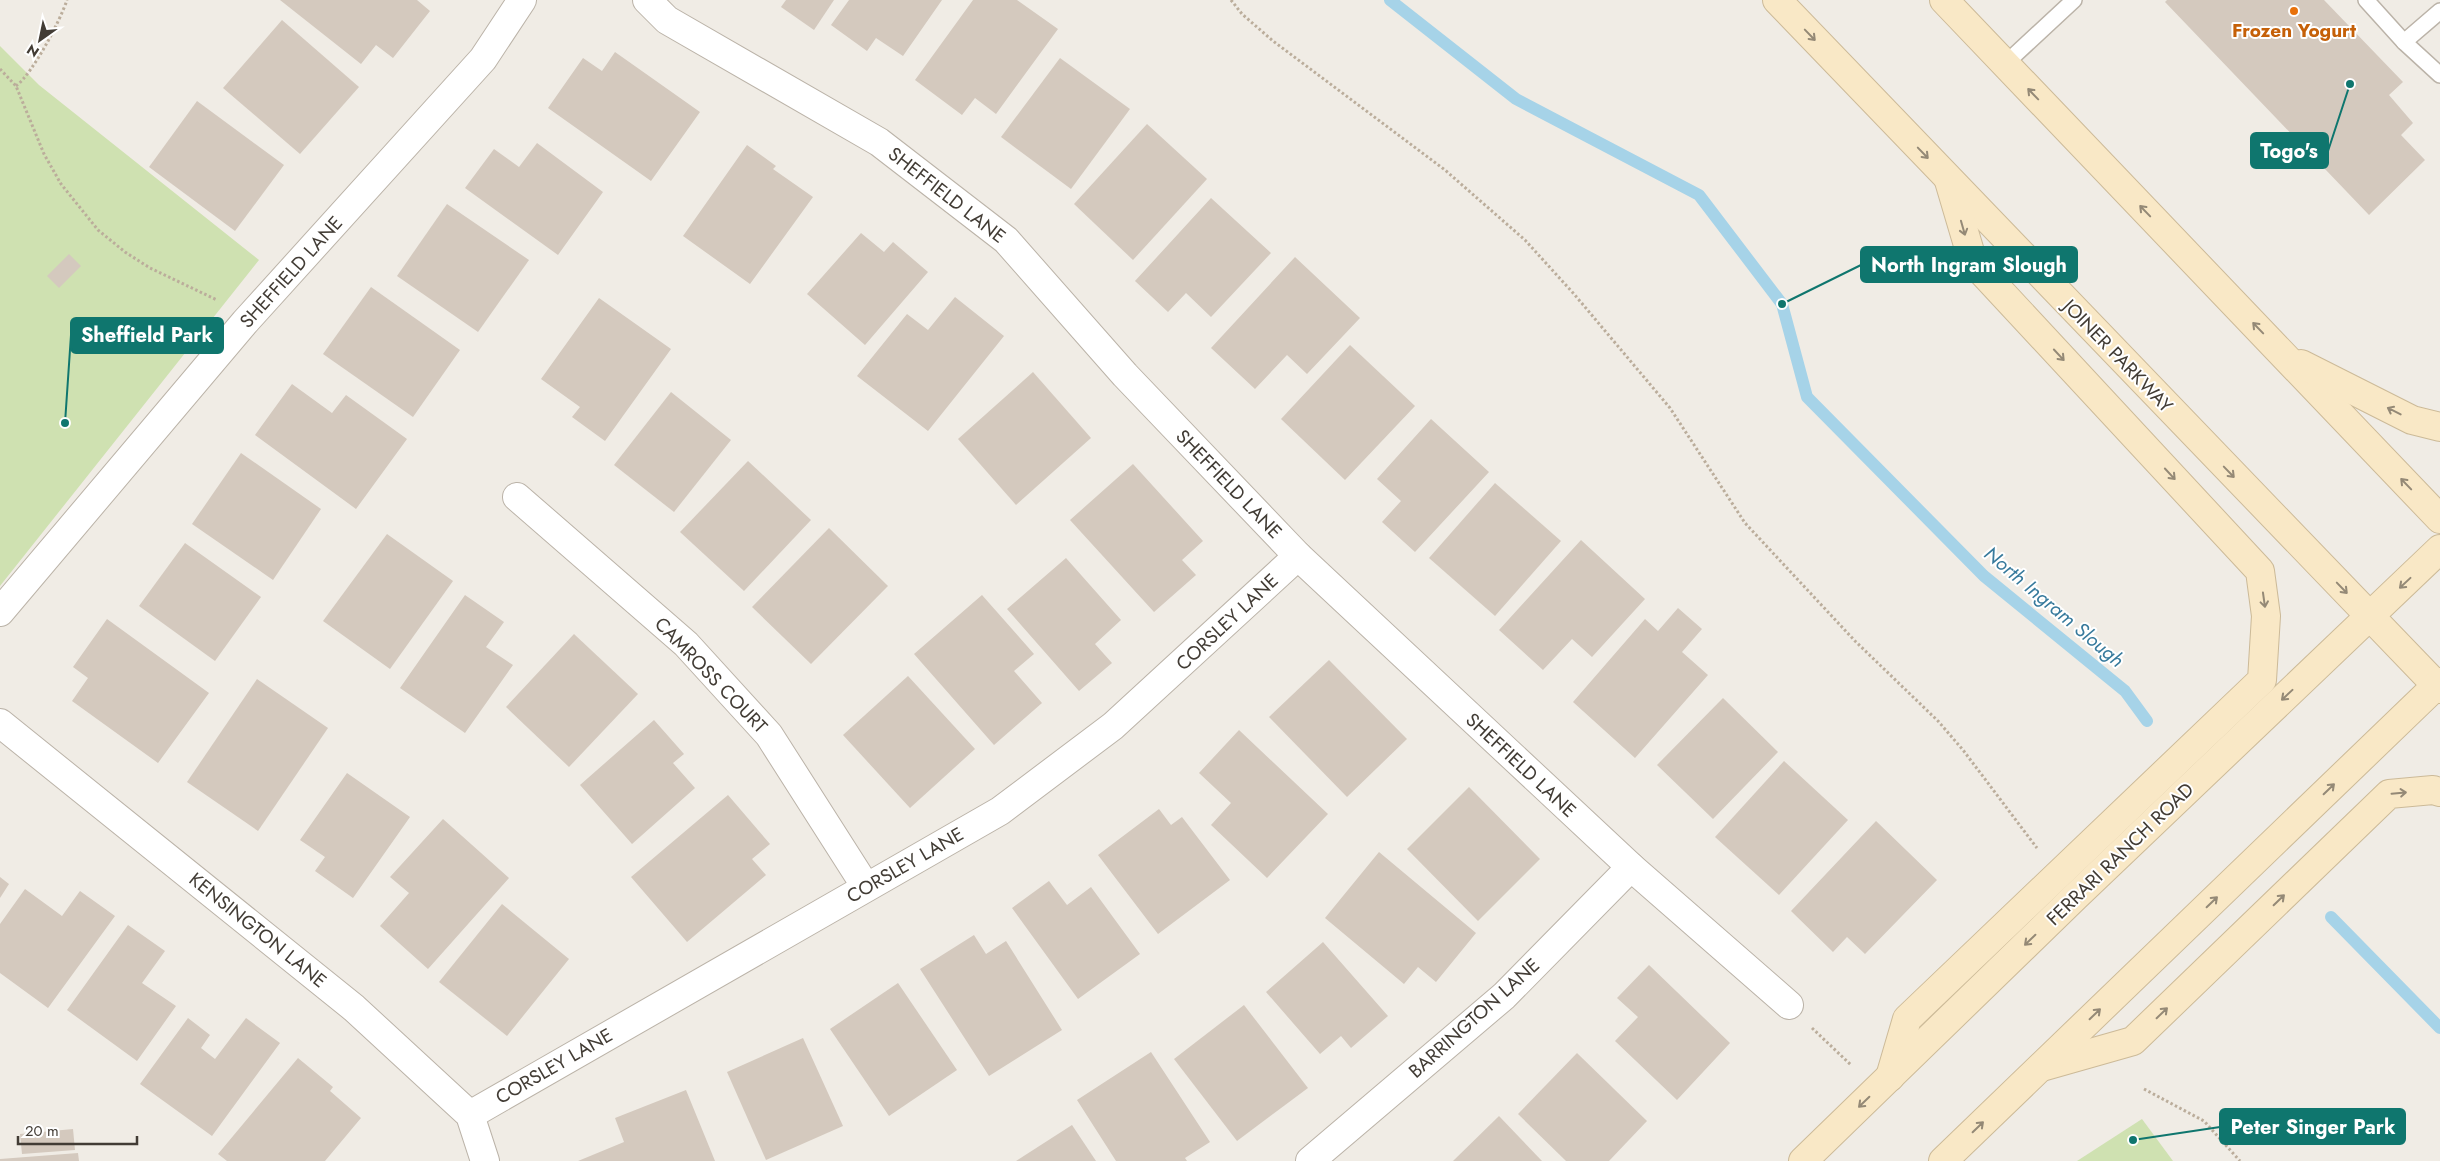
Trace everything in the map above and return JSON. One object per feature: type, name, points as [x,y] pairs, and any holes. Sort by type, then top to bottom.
[{"type":"main road","name":"JOINER PARKWAY","points":[[1776,0],[2369,616],[2439,685]]},
{"type":"main road","points":[[1944,0],[2440,519]]},
{"type":"main road","points":[[1883,1083],[1907,1019],[2262,680],[2266,616],[2260,571],[1972,262],[1950,181]]},
{"type":"main road","points":[[2283,355],[2412,420],[2440,427]]},
{"type":"main road","name":"FERRARI RANCH ROAD","points":[[1802,1161],[2440,549]]},
{"type":"main road","points":[[1943,1161],[2439,685]]},
{"type":"main road","points":[[2041,1067],[2133,1041],[2389,794],[2433,790],[2440,792]]},
{"type":"street","name":"SHEFFIELD LANE","points":[[0,612],[245,322],[484,59],[522,0]]},
{"type":"street","name":"SHEFFIELD LANE","points":[[647,0],[667,20],[879,142],[1006,240],[1125,375],[1298,556],[1631,867],[1789,1005]]},
{"type":"street","name":"CAMROSS COURT","points":[[517,497],[686,644],[769,735],[866,887]]},
{"type":"street","name":"CORSLEY LANE","points":[[470,1115],[1000,811],[1114,726],[1298,556]]},
{"type":"street","name":"KENSINGTON LANE","points":[[0,723],[354,1008],[470,1115],[485,1161]]},
{"type":"street","name":"BARRINGTON LANE","points":[[1310,1161],[1504,996],[1631,867]]},
{"type":"lane","points":[[2005,64],[2074,0]]},
{"type":"lane","points":[[2366,0],[2404,42],[2440,75]]},
{"type":"lane","points":[[2404,42],[2440,11]]},
{"type":"path","points":[[16,86],[22,82],[34,64],[67,0]]},
{"type":"path","points":[[1231,0],[1242,14],[1273,41],[1445,170],[1525,240],[1574,294],[1670,408],[1745,523],[1855,641],[1938,721],[1963,750],[2057,875]]},
{"type":"path","points":[[0,69],[16,86],[44,154],[61,184],[98,230],[125,252],[150,268],[212,296],[245,322]]},
{"type":"path","points":[[1789,1005],[1883,1083]]},
{"type":"path","points":[[2144,1089],[2204,1121],[2240,1161]]},
{"type":"green space","points":[[0,46],[39,85],[259,260],[0,586]]},
{"type":"green space","points":[[2142,1119],[2173,1161],[2077,1161]]},
{"type":"building","points":[[280,0],[417,0],[430,11],[393,58],[376,45],[361,64]]},
{"type":"building","points":[[786,0],[834,0],[814,30],[781,7]]},
{"type":"building","points":[[849,0],[942,0],[903,56],[876,38],[867,51],[831,25]]},
{"type":"building","points":[[973,0],[1017,0],[1058,29],[996,114],[975,98],[962,115],[915,80]]},
{"type":"building","points":[[2167,0],[2324,0],[2403,82],[2389,95],[2413,123],[2401,135],[2425,160],[2369,215],[2165,2]]},
{"type":"building","points":[[282,20],[359,87],[300,154],[223,88]]},
{"type":"building","points":[[615,52],[700,112],[651,181],[548,108],[583,58],[602,71]]},
{"type":"building","points":[[1060,58],[1130,109],[1071,189],[1001,137]]},
{"type":"building","points":[[197,101],[284,165],[235,231],[149,167]]},
{"type":"building","points":[[1147,124],[1207,179],[1133,260],[1074,204]]},
{"type":"building","points":[[537,143],[603,192],[558,255],[465,188],[494,149],[519,167]]},
{"type":"building","points":[[747,145],[776,166],[773,169],[813,197],[750,284],[683,236]]},
{"type":"building","points":[[1211,198],[1271,253],[1211,317],[1186,293],[1168,312],[1135,281]]},
{"type":"building","points":[[447,204],[529,260],[478,332],[397,276]]},
{"type":"building","points":[[861,233],[884,252],[893,242],[928,272],[865,345],[807,294]]},
{"type":"building","points":[[69,254],[81,266],[59,288],[47,276]]},
{"type":"building","points":[[1295,257],[1360,318],[1307,374],[1287,355],[1255,389],[1211,348]]},
{"type":"building","points":[[371,287],[460,350],[413,417],[323,354]]},
{"type":"building","points":[[955,297],[1004,336],[928,431],[857,376],[907,314],[928,330]]},
{"type":"building","points":[[599,298],[671,349],[605,441],[572,417],[580,407],[541,379]]},
{"type":"building","points":[[1350,345],[1415,406],[1345,480],[1281,419]]},
{"type":"building","points":[[1033,372],[1091,438],[1016,505],[958,439]]},
{"type":"building","points":[[292,384],[332,413],[346,395],[407,439],[356,509],[255,435]]},
{"type":"building","points":[[671,392],[731,440],[674,512],[614,465]]},
{"type":"building","points":[[1431,419],[1489,472],[1415,552],[1382,522],[1401,501],[1377,479]]},
{"type":"building","points":[[241,453],[321,509],[273,580],[192,524]]},
{"type":"building","points":[[748,461],[811,520],[744,591],[680,532]]},
{"type":"building","points":[[1133,464],[1203,541],[1182,560],[1196,575],[1154,612],[1070,520]]},
{"type":"building","points":[[1495,483],[1561,541],[1495,616],[1429,558]]},
{"type":"building","points":[[829,528],[888,586],[811,664],[752,607]]},
{"type":"building","points":[[387,534],[453,581],[390,669],[323,621]]},
{"type":"building","points":[[1581,540],[1645,599],[1592,657],[1572,639],[1543,670],[1499,630]]},
{"type":"building","points":[[185,543],[261,597],[215,661],[139,606]]},
{"type":"building","points":[[1066,558],[1121,620],[1095,644],[1112,663],[1079,691],[1007,609]]},
{"type":"building","points":[[465,595],[504,622],[486,647],[513,665],[465,733],[400,688]]},
{"type":"building","points":[[982,595],[1034,654],[1014,671],[1042,703],[994,745],[914,654]]},
{"type":"building","points":[[1678,608],[1702,629],[1682,652],[1708,675],[1635,758],[1573,702],[1645,619],[1658,631]]},
{"type":"building","points":[[107,619],[209,693],[158,763],[72,701],[88,678],[73,667]]},
{"type":"building","points":[[574,634],[638,694],[569,767],[506,707]]},
{"type":"building","points":[[1329,660],[1407,739],[1347,797],[1269,717]]},
{"type":"building","points":[[908,676],[975,749],[910,808],[843,735]]},
{"type":"building","points":[[257,679],[328,728],[258,831],[187,782]]},
{"type":"building","points":[[1723,698],[1778,752],[1713,819],[1657,765]]},
{"type":"building","points":[[654,720],[684,754],[673,763],[695,788],[632,844],[580,785]]},
{"type":"building","points":[[1239,730],[1328,814],[1267,878],[1211,825],[1231,803],[1199,773]]},
{"type":"building","points":[[1784,761],[1848,820],[1779,895],[1715,837]]},
{"type":"building","points":[[347,773],[410,817],[353,898],[315,871],[325,857],[300,840]]},
{"type":"building","points":[[1469,787],[1540,859],[1478,921],[1407,849]]},
{"type":"building","points":[[728,795],[770,844],[752,859],[766,875],[687,942],[631,877]]},
{"type":"building","points":[[1159,809],[1171,825],[1182,817],[1230,880],[1158,934],[1098,855]]},
{"type":"building","points":[[443,819],[509,878],[428,969],[380,926],[409,893],[390,877]]},
{"type":"building","points":[[1876,821],[1937,880],[1865,954],[1847,937],[1833,952],[1791,911]]},
{"type":"building","points":[[1379,852],[1476,933],[1436,982],[1418,967],[1404,984],[1325,918]]},
{"type":"building","points":[[0,877],[9,884],[0,898]]},
{"type":"building","points":[[1049,881],[1067,905],[1091,887],[1140,954],[1078,999],[1012,908]]},
{"type":"building","points":[[25,889],[62,916],[80,891],[115,916],[48,1008],[0,973],[0,924]]},
{"type":"building","points":[[502,904],[569,959],[507,1036],[439,982]]},
{"type":"building","points":[[128,925],[165,951],[142,983],[176,1006],[137,1061],[67,1010]]},
{"type":"building","points":[[974,935],[986,954],[1006,941],[1062,1030],[989,1076],[920,969]]},
{"type":"building","points":[[1323,942],[1388,1016],[1351,1048],[1341,1036],[1320,1054],[1266,992]]},
{"type":"building","points":[[1649,965],[1730,1043],[1677,1100],[1615,1041],[1638,1017],[1617,998]]},
{"type":"building","points":[[898,983],[957,1070],[889,1116],[830,1029]]},
{"type":"building","points":[[1244,1005],[1308,1088],[1237,1141],[1174,1059]]},
{"type":"building","points":[[188,1018],[210,1035],[201,1048],[215,1059],[246,1018],[280,1043],[212,1136],[140,1084]]},
{"type":"building","points":[[803,1038],[843,1126],[766,1160],[727,1072]]},
{"type":"building","points":[[1151,1052],[1210,1142],[1185,1158],[1187,1161],[1116,1161],[1077,1100]]},
{"type":"building","points":[[1577,1053],[1647,1121],[1609,1161],[1566,1161],[1518,1114]]},
{"type":"building","points":[[298,1058],[333,1087],[330,1091],[361,1118],[325,1161],[227,1161],[218,1154]]},
{"type":"building","points":[[686,1090],[715,1161],[578,1161],[624,1142],[615,1118]]},
{"type":"building","points":[[1499,1116],[1542,1161],[1453,1161]]},
{"type":"building","points":[[1072,1125],[1096,1161],[1016,1161]]},
{"type":"building","points":[[73,1129],[75,1150],[22,1154],[20,1134]]},
{"type":"building","points":[[78,1153],[79,1161],[0,1161],[0,1159]]},
{"type":"waterway","name":"North Ingram Slough","points":[[1390,0],[1516,99],[1699,195],[1782,304],[1807,397],[1984,576],[2125,691],[2147,721]]},
{"type":"waterway","name":"North Ingram Slough","points":[[2331,917],[2440,1028]]},
{"type":"place","name":"Frozen Yogurt","points":[[2294,11]]},
{"type":"place","name":"Togo's","points":[[2350,84]]},
{"type":"place","name":"North Ingram Slough","points":[[1782,304]]},
{"type":"place","name":"Sheffield Park","points":[[65,423]]},
{"type":"place","name":"Peter Singer Park","points":[[2133,1140]]}]
